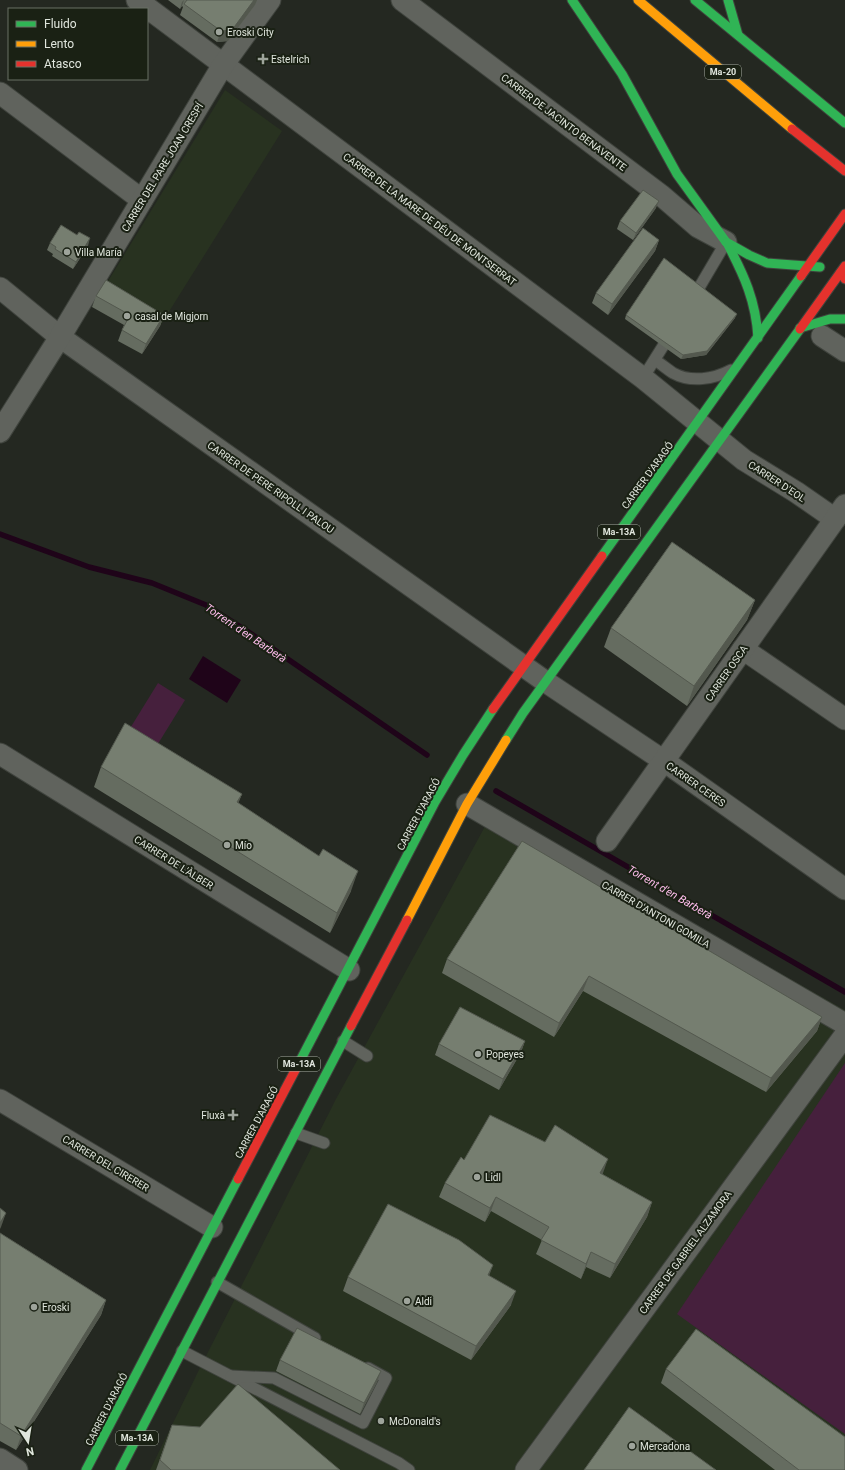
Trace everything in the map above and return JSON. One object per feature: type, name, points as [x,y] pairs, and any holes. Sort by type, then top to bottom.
[{"type":"main road","points":[[572,0],[622,74],[677,174],[726,242],[742,270],[751,292],[757,320],[758,338]]},
{"type":"main road","name":"Ma-20","points":[[638,0],[809,143],[845,171]]},
{"type":"main road","points":[[695,0],[845,123]]},
{"type":"main road","points":[[728,0],[738,35]]},
{"type":"main road","name":"CARRER D'ARAGÓ","points":[[86,1470],[356,976],[439,796],[462,755],[523,666],[845,214]]},
{"type":"main road","points":[[726,242],[754,258],[774,264],[809,264],[839,271],[829,236]]},
{"type":"main road","name":"Ma-13A","points":[[120,1470],[467,804],[523,713],[721,441],[839,271]]},
{"type":"main road","points":[[800,328],[830,319],[845,319]]},
{"type":"main road","points":[[356,976],[367,995]]},
{"type":"main road","points":[[236,1228],[247,1224]]},
{"type":"street","name":"CARRER DE LA MARE DE DÉU DE MONTSERRAT","points":[[136,0],[147,8]]},
{"type":"street","points":[[223,65],[270,0]]},
{"type":"street","name":"CARRER DE JACINTO BENAVENTE","points":[[402,0],[662,196],[698,226],[726,242]]},
{"type":"street","name":"CARRER DE LA MARE DE DÉU DE MONTSERRAT","points":[[148,9],[643,378],[721,441]]},
{"type":"street","name":"CARRER DEL PARE JOAN CRESPÍ","points":[[0,432],[60,337],[223,65]]},
{"type":"street","points":[[0,94],[142,200]]},
{"type":"street","name":"CARRER DE PERE RIPOLL I PALOU","points":[[0,288],[60,337],[546,682]]},
{"type":"street","points":[[822,336],[845,351]]},
{"type":"street","name":"CARRER D'EOL","points":[[721,441],[744,460],[796,492],[840,512]]},
{"type":"street","name":"CARRER OSCA","points":[[607,841],[840,512]]},
{"type":"street","points":[[743,649],[845,719]]},
{"type":"street","name":"CARRER CERES","points":[[546,682],[664,761],[845,889]]},
{"type":"street","name":"CARRER DE L'ÀLBER","points":[[0,754],[356,976]]},
{"type":"street","name":"CARRER D'ANTONI GOMILA","points":[[467,804],[845,1024]]},
{"type":"street","name":"CARRER DE GABRIEL ALZAMORA","points":[[526,1470],[845,1035]]},
{"type":"street","name":"CARRER DEL CIRERER","points":[[0,1100],[217,1228]]},
{"type":"street","points":[[0,1459],[18,1470]]},
{"type":"lane","points":[[687,308],[726,242]]},
{"type":"lane","points":[[643,378],[675,327]]},
{"type":"lane","points":[[655,360],[674,373],[686,378],[698,379],[710,378],[724,374],[738,365]]},
{"type":"lane","points":[[343,1041],[367,1056]]},
{"type":"lane","points":[[296,1133],[324,1143]]},
{"type":"lane","points":[[218,1282],[323,1343]]},
{"type":"lane","points":[[182,1351],[399,1463],[409,1470]]},
{"type":"lane","points":[[231,1376],[274,1378],[363,1423],[386,1378],[358,1362]]},
{"type":"shaded area","points":[[225,90],[282,131],[160,326],[102,291]]},
{"type":"shaded area","points":[[203,656],[241,680],[227,703],[189,679]]},
{"type":"shaded area","points":[[158,683],[185,700],[156,747],[129,730]]},
{"type":"shaded area","points":[[494,810],[845,1010],[845,1470],[150,1470],[336,1099]]},
{"type":"shaded area","points":[[845,1063],[845,1434],[677,1314]]},
{"type":"building","points":[[187,0],[254,0],[232,30],[221,31],[184,4]]},
{"type":"building","points":[[643,190],[659,201],[636,233],[620,221]]},
{"type":"building","name":"Villa María","points":[[61,225],[77,235],[79,232],[90,238],[76,262],[55,249],[56,247],[50,243]]},
{"type":"building","points":[[643,228],[659,240],[612,304],[596,293]]},
{"type":"building","points":[[664,258],[737,314],[707,351],[683,355],[626,315]]},
{"type":"building","points":[[106,280],[164,315],[146,344],[122,330],[130,315],[96,296]]},
{"type":"building","points":[[672,542],[755,600],[694,686],[611,628]]},
{"type":"building","points":[[125,723],[242,794],[237,802],[319,856],[323,849],[358,871],[337,913],[101,767]]},
{"type":"building","points":[[522,841],[822,1017],[771,1078],[589,976],[559,1023],[447,959]]},
{"type":"building","name":"Popeyes","points":[[460,1007],[525,1041],[503,1079],[439,1044]]},
{"type":"building","points":[[490,1115],[545,1142],[555,1125],[608,1159],[600,1173],[652,1202],[615,1264],[591,1252],[586,1264],[541,1240],[549,1227],[496,1197],[490,1208],[445,1183],[461,1157],[464,1160]]},
{"type":"building","points":[[388,1204],[459,1240],[493,1265],[488,1275],[516,1291],[476,1346],[348,1277]]},
{"type":"building","points":[[0,1208],[6,1213],[0,1223]]},
{"type":"building","points":[[0,1233],[106,1300],[21,1436],[0,1423]]},
{"type":"building","points":[[297,1328],[381,1371],[364,1403],[280,1360]]},
{"type":"building","points":[[696,1329],[845,1437],[845,1470],[799,1470],[666,1369]]},
{"type":"building","points":[[238,1384],[340,1470],[171,1470],[160,1460],[172,1425],[200,1427]]},
{"type":"building","name":"Mercadona","points":[[629,1407],[716,1470],[584,1470]]},
{"type":"waterway","name":"Torrent d'en Barberà","points":[[0,534],[89,567],[152,583],[206,605],[247,631],[427,755]]},
{"type":"waterway","name":"Torrent d'en Barberà","points":[[496,791],[845,992]]},
{"type":"traffic: fast","points":[[572,0],[622,74],[677,174],[726,242]]},
{"type":"traffic: fast","points":[[695,0],[845,123]]},
{"type":"traffic: fast","points":[[728,0],[738,35]]},
{"type":"traffic: fast","points":[[726,242],[767,263],[820,267]]},
{"type":"traffic: fast","points":[[727,243],[744,277],[752,300],[758,338]]},
{"type":"traffic: fast","points":[[602,556],[801,276]]},
{"type":"traffic: fast","points":[[800,328],[830,319],[845,319]]},
{"type":"traffic: fast","points":[[506,740],[523,713],[800,329]]},
{"type":"traffic: fast","points":[[300,1061],[435,802],[493,709]]},
{"type":"traffic: fast","points":[[120,1470],[351,1026]]},
{"type":"traffic: fast","points":[[86,1470],[238,1179]]},
{"type":"traffic: slow","points":[[638,0],[792,129]]},
{"type":"traffic: slow","points":[[407,920],[467,804],[506,740]]},
{"type":"traffic: jam","points":[[792,129],[845,171]]},
{"type":"traffic: jam","points":[[801,276],[845,214]]},
{"type":"traffic: jam","points":[[800,329],[845,266]]},
{"type":"traffic: jam","points":[[841,272],[845,279]]},
{"type":"traffic: jam","points":[[493,709],[602,556]]},
{"type":"traffic: jam","points":[[351,1026],[407,920]]},
{"type":"traffic: jam","points":[[238,1179],[300,1061]]},
{"type":"place","name":"Eroski City","points":[[219,32]]},
{"type":"place","name":"Estelrich","points":[[263,59]]},
{"type":"place","name":"Villa María","points":[[67,252]]},
{"type":"place","name":"casal de Migjorn","points":[[127,316]]},
{"type":"place","name":"Mío","points":[[227,845]]},
{"type":"place","name":"Popeyes","points":[[478,1054]]},
{"type":"place","name":"Fluxà","points":[[233,1115]]},
{"type":"place","name":"Lidl","points":[[477,1177]]},
{"type":"place","name":"Aldi","points":[[407,1301]]},
{"type":"place","name":"Eroski","points":[[34,1307]]},
{"type":"place","name":"McDonald's","points":[[381,1421]]},
{"type":"place","name":"Mercadona","points":[[632,1446]]}]
